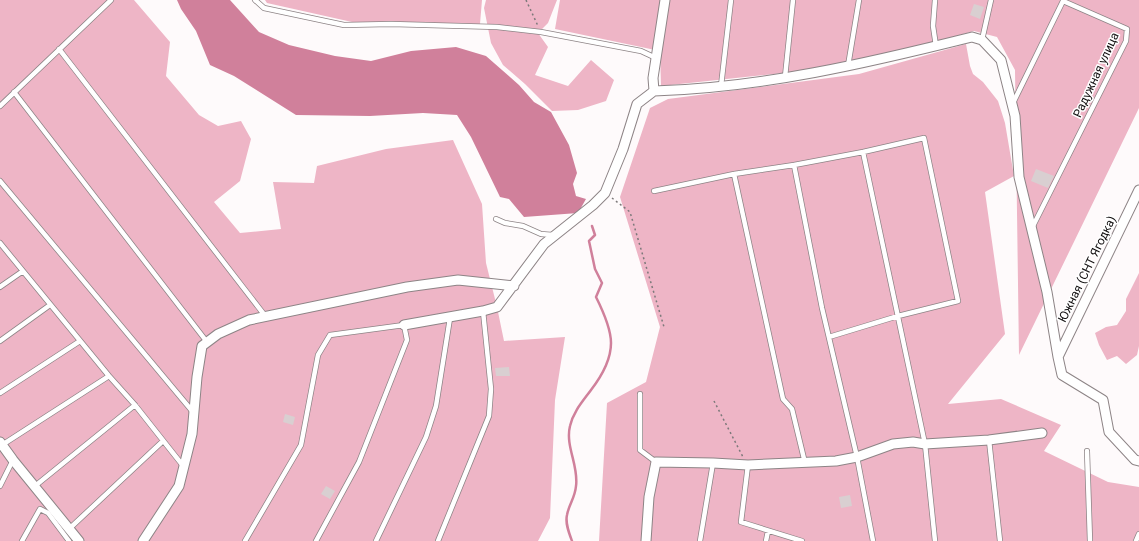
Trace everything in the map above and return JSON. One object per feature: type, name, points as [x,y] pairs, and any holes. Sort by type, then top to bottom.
[{"type":"street","points":[[654,90],[653,78],[664,0]]},
{"type":"street","points":[[404,325],[450,318],[497,307],[544,244],[593,205],[605,193],[623,149],[637,104],[654,90],[678,90],[721,86],[785,77],[848,66],[972,37],[982,40],[1001,60],[1015,116],[1019,177],[1047,292],[1062,375],[1103,400],[1109,432],[1135,460],[1139,461]]},
{"type":"street","name":"Южная (СНТ Ягодка)","points":[[1058,357],[1139,190]]},
{"type":"street","points":[[143,541],[179,486],[192,434],[202,346],[218,334],[249,320],[407,287],[458,280],[514,286]]},
{"type":"street","points":[[646,541],[649,497],[656,462],[713,462],[748,465],[836,461],[857,457],[893,444],[914,442],[924,444],[989,440],[1042,433]]},
{"type":"street","points":[[1,444],[79,541]]},
{"type":"lane","points":[[0,106],[111,0]]},
{"type":"lane","points":[[255,0],[264,8],[344,25],[391,24],[497,27],[541,32],[641,51],[656,58]]},
{"type":"lane","points":[[721,86],[730,0]]},
{"type":"lane","points":[[785,77],[793,0]]},
{"type":"lane","points":[[848,66],[859,0]]},
{"type":"lane","points":[[935,0],[932,26],[936,46]]},
{"type":"lane","points":[[982,40],[991,0]]},
{"type":"lane","name":"Радужная улица","points":[[1012,104],[1063,1],[1128,29],[1126,41],[1031,230]]},
{"type":"lane","points":[[60,49],[266,317]]},
{"type":"lane","points":[[14,92],[207,342]]},
{"type":"lane","points":[[654,191],[734,174],[794,165],[863,152],[924,138],[958,301],[898,316],[829,337]]},
{"type":"lane","points":[[863,152],[924,444],[935,541]]},
{"type":"lane","points":[[794,165],[822,308],[857,457],[873,541]]},
{"type":"lane","points":[[734,174],[783,399],[792,409],[805,463]]},
{"type":"lane","points":[[0,181],[194,413]]},
{"type":"lane","points":[[496,219],[523,226],[541,234],[555,235]]},
{"type":"lane","points":[[0,243],[109,376],[135,405],[184,467]]},
{"type":"lane","points":[[0,287],[23,271]]},
{"type":"lane","points":[[0,341],[50,305]]},
{"type":"lane","points":[[438,541],[489,416],[491,389],[483,311]]},
{"type":"lane","points":[[376,541],[426,437],[436,406],[450,318]]},
{"type":"lane","points":[[245,541],[301,445],[318,355],[330,335],[404,325],[407,340],[359,462],[316,541]]},
{"type":"lane","points":[[0,393],[80,341]]},
{"type":"lane","points":[[1,444],[109,376]]},
{"type":"lane","points":[[640,394],[640,450],[656,462]]},
{"type":"lane","points":[[35,486],[135,405]]},
{"type":"lane","points":[[989,440],[1000,541]]},
{"type":"lane","points":[[68,529],[162,441]]},
{"type":"lane","points":[[1088,451],[1090,541]]},
{"type":"lane","points":[[0,486],[13,460]]},
{"type":"lane","points":[[700,541],[713,462]]},
{"type":"lane","points":[[748,465],[741,522],[802,541]]},
{"type":"lane","points":[[22,541],[40,509],[48,513],[69,541]]},
{"type":"lane","points":[[766,541],[768,531]]},
{"type":"lane","points":[[1136,541],[1139,534]]},
{"type":"path","points":[[526,0],[541,32]]},
{"type":"path","points":[[605,193],[630,212],[664,327]]},
{"type":"path","points":[[714,401],[748,465]]},
{"type":"shaded area","points":[[0,0],[134,0],[170,42],[166,76],[199,115],[218,126],[241,121],[251,139],[240,181],[214,202],[240,233],[281,229],[273,182],[314,183],[317,166],[386,149],[453,140],[482,204],[486,263],[504,341],[565,337],[555,400],[550,518],[538,541],[0,541]]},
{"type":"shaded area","points":[[177,0],[230,0],[259,32],[289,45],[335,56],[371,61],[411,51],[456,47],[486,56],[519,85],[534,102],[551,112],[569,145],[577,173],[573,184],[576,196],[586,199],[578,213],[524,217],[509,199],[500,197],[471,137],[457,115],[423,113],[370,116],[296,115],[234,76],[210,65],[196,31],[181,9]]},
{"type":"shaded area","points":[[265,0],[482,0],[480,24],[352,22],[267,3]]},
{"type":"shaded area","points":[[486,0],[557,0],[548,23],[538,33],[548,47],[535,75],[568,86],[591,60],[614,80],[606,101],[578,110],[552,111],[525,84],[503,65],[491,43],[484,8]]},
{"type":"shaded area","points":[[560,0],[1139,0],[1139,108],[1019,355],[1015,70],[997,37],[974,31],[849,66],[661,86],[660,51],[555,29]]},
{"type":"shaded area","points":[[966,44],[973,74],[983,82],[998,101],[1005,123],[1014,176],[985,192],[1005,334],[948,404],[1001,399],[1061,425],[1044,451],[1108,482],[1139,487],[1139,541],[599,541],[607,403],[646,382],[660,327],[620,197],[650,108],[668,99],[859,74]]},
{"type":"shaded area","points":[[1139,273],[1139,346],[1137,355],[1126,364],[1117,356],[1107,360],[1099,345],[1095,333],[1106,327],[1117,325],[1126,311],[1126,299]]},
{"type":"building","points":[[974,4],[984,7],[980,19],[970,15]]},
{"type":"building","points":[[1036,169],[1054,176],[1048,188],[1031,181]]},
{"type":"building","points":[[509,367],[510,376],[496,376],[495,368]]},
{"type":"building","points":[[285,414],[295,417],[293,425],[283,422]]},
{"type":"building","points":[[326,486],[335,491],[330,499],[321,494]]},
{"type":"building","points":[[850,495],[852,506],[841,508],[839,497]]},
{"type":"waterway","points":[[572,541],[567,521],[568,511],[575,490],[576,478],[576,471],[569,441],[571,421],[576,411],[602,374],[611,349],[611,338],[608,326],[596,297],[602,283],[595,269],[589,241],[595,235],[592,226]]}]
